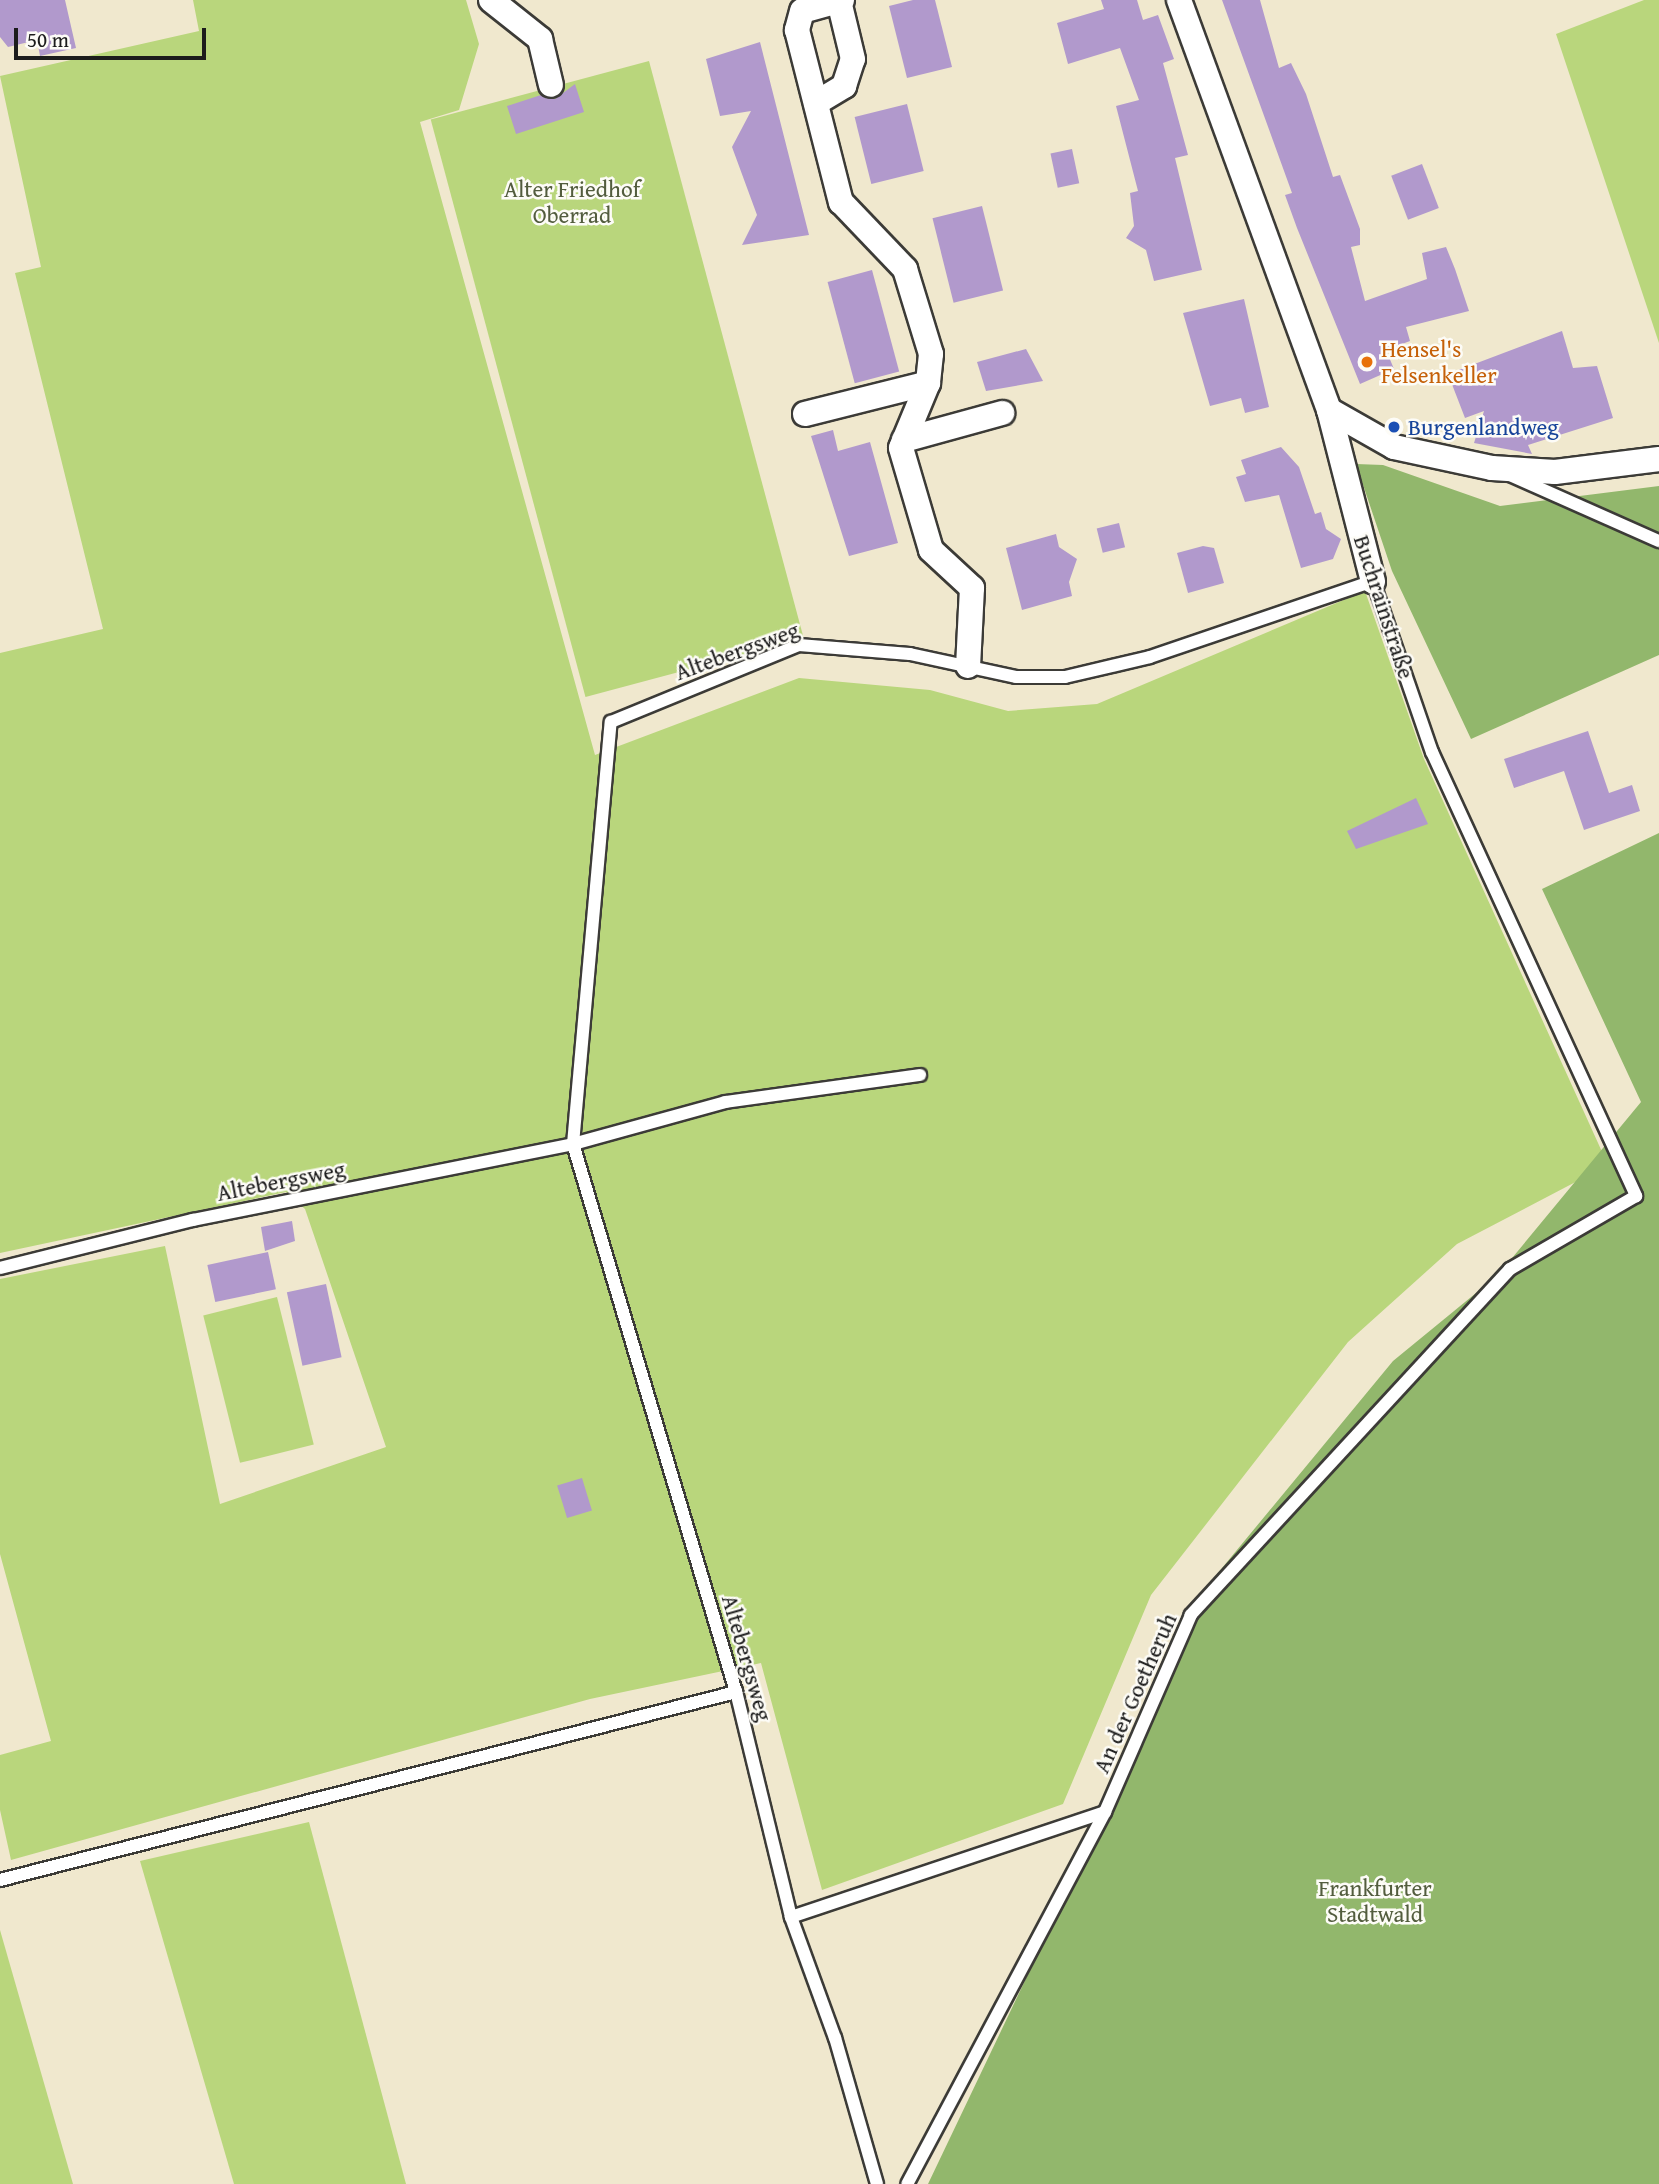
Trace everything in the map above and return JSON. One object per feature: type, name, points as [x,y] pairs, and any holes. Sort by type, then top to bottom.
[{"type":"street","points":[[491,0],[540,39],[551,85]]},
{"type":"street","points":[[816,103],[844,86],[853,59],[840,0],[802,11],[797,30],[841,202],[905,269],[932,355],[928,383],[904,440],[925,537],[931,550],[967,579],[974,597],[968,666]]},
{"type":"street","name":"Buchrainstraße","points":[[1179,0],[1329,410],[1373,582]]},
{"type":"street","points":[[805,414],[928,383]]},
{"type":"street","points":[[1329,410],[1394,447],[1492,468],[1555,472],[1659,459]]},
{"type":"street","points":[[904,440],[1002,413]]},
{"type":"lane","points":[[1492,468],[1659,541]]},
{"type":"lane","name":"Altebergsweg","points":[[877,2184],[835,2038],[791,1917],[736,1692],[573,1144],[611,722],[799,645],[968,666],[1037,678],[1101,670],[1373,582]]},
{"type":"lane","name":"Buchrainstraße","points":[[1373,582],[1432,752],[1636,1196]]},
{"type":"lane","points":[[573,1144],[725,1102],[920,1075]]},
{"type":"lane","name":"Altebergsweg","points":[[0,1268],[193,1220],[573,1144]]},
{"type":"lane","name":"An der Goetheruh","points":[[907,2184],[1105,1812],[1191,1615],[1510,1269],[1636,1196]]},
{"type":"lane","points":[[0,1880],[736,1692]]},
{"type":"lane","points":[[791,1917],[1105,1812]]},
{"type":"green space","points":[[193,0],[466,0],[479,44],[459,110],[420,122],[595,755],[799,678],[930,690],[1008,711],[1097,704],[1365,591],[1424,759],[1608,1165],[1457,1244],[1348,1342],[1151,1595],[1063,1804],[822,1890],[761,1663],[590,1699],[11,1860],[0,1810],[0,1755],[51,1741],[0,1554],[0,1279],[165,1246],[220,1504],[386,1447],[305,1209],[286,1192],[0,1253],[0,653],[103,629],[15,273],[41,267],[0,76],[199,31]]},
{"type":"green space","points":[[1644,0],[1659,0],[1659,343],[1556,34]]},
{"type":"green space","name":"Alter Friedhof Oberrad","points":[[649,61],[804,639],[585,697],[431,119]]},
{"type":"green space","points":[[1356,464],[1383,465],[1500,506],[1659,486],[1659,655],[1471,739],[1392,571]]},
{"type":"green space","name":"Frankfurter Stadtwald","points":[[1659,833],[1659,2184],[928,2184],[1105,1813],[1189,1608],[1393,1361],[1498,1275],[1641,1102],[1542,889]]},
{"type":"green space","points":[[277,1297],[314,1444],[240,1463],[203,1315]]},
{"type":"green space","points":[[309,1822],[406,2184],[234,2184],[140,1861]]},
{"type":"green space","points":[[0,1930],[73,2184],[0,2184]]},
{"type":"building","points":[[0,0],[65,0],[76,48],[40,56],[37,40],[8,47],[0,37]]},
{"type":"building","points":[[913,0],[935,0],[952,67],[907,78],[889,6]]},
{"type":"building","points":[[1101,0],[1137,0],[1143,20],[1158,15],[1174,59],[1163,63],[1188,155],[1175,158],[1202,270],[1154,281],[1146,250],[1126,238],[1134,226],[1130,193],[1138,191],[1116,106],[1139,100],[1120,48],[1068,64],[1057,23],[1104,9]]},
{"type":"building","points":[[1222,0],[1260,0],[1279,68],[1291,63],[1306,94],[1333,177],[1340,175],[1360,229],[1360,245],[1351,247],[1365,301],[1427,279],[1422,253],[1446,247],[1455,269],[1469,311],[1406,327],[1410,341],[1386,350],[1394,369],[1360,384],[1285,195],[1292,193]]},
{"type":"building","points":[[760,42],[809,235],[742,245],[757,215],[732,147],[751,111],[720,116],[706,59]]},
{"type":"building","points":[[575,84],[584,112],[516,134],[507,106],[541,95],[555,99]]},
{"type":"building","points":[[907,104],[924,171],[871,184],[855,117]]},
{"type":"building","points":[[1072,149],[1079,183],[1058,188],[1050,154]]},
{"type":"building","points":[[1422,164],[1439,208],[1408,220],[1391,176]]},
{"type":"building","points":[[982,206],[1003,290],[954,303],[933,218]]},
{"type":"building","points":[[872,270],[899,371],[855,383],[828,282]]},
{"type":"building","points":[[1244,299],[1269,407],[1245,413],[1241,398],[1210,406],[1183,313]]},
{"type":"building","points":[[1562,331],[1573,368],[1597,366],[1613,418],[1528,445],[1532,454],[1474,443],[1484,411],[1465,418],[1448,374]]},
{"type":"building","points":[[1026,349],[1043,381],[986,391],[977,362]]},
{"type":"building","points":[[833,430],[838,451],[870,442],[898,543],[849,556],[811,436]]},
{"type":"building","points":[[1281,447],[1299,467],[1315,514],[1321,512],[1326,529],[1341,539],[1333,559],[1301,568],[1279,495],[1245,502],[1236,477],[1246,474],[1241,460]]},
{"type":"building","points":[[1119,523],[1125,547],[1103,553],[1097,529]]},
{"type":"building","points":[[1056,534],[1059,547],[1077,559],[1069,582],[1072,596],[1022,610],[1006,548]]},
{"type":"building","points":[[1203,546],[1214,548],[1224,583],[1188,593],[1177,553]]},
{"type":"building","points":[[1588,731],[1609,793],[1632,785],[1640,811],[1584,830],[1564,771],[1514,788],[1504,759]]},
{"type":"building","points":[[1416,798],[1428,824],[1356,849],[1347,831]]},
{"type":"building","points":[[292,1221],[295,1241],[265,1251],[261,1227]]},
{"type":"building","points":[[268,1252],[276,1289],[215,1302],[207,1265]]},
{"type":"building","points":[[326,1284],[342,1357],[302,1366],[287,1292]]},
{"type":"building","points":[[582,1478],[592,1511],[567,1518],[557,1486]]},
{"type":"place","name":"Hensel's Felsenkeller","points":[[1367,362]]},
{"type":"place","name":"Burgenlandweg","points":[[1394,427]]}]
